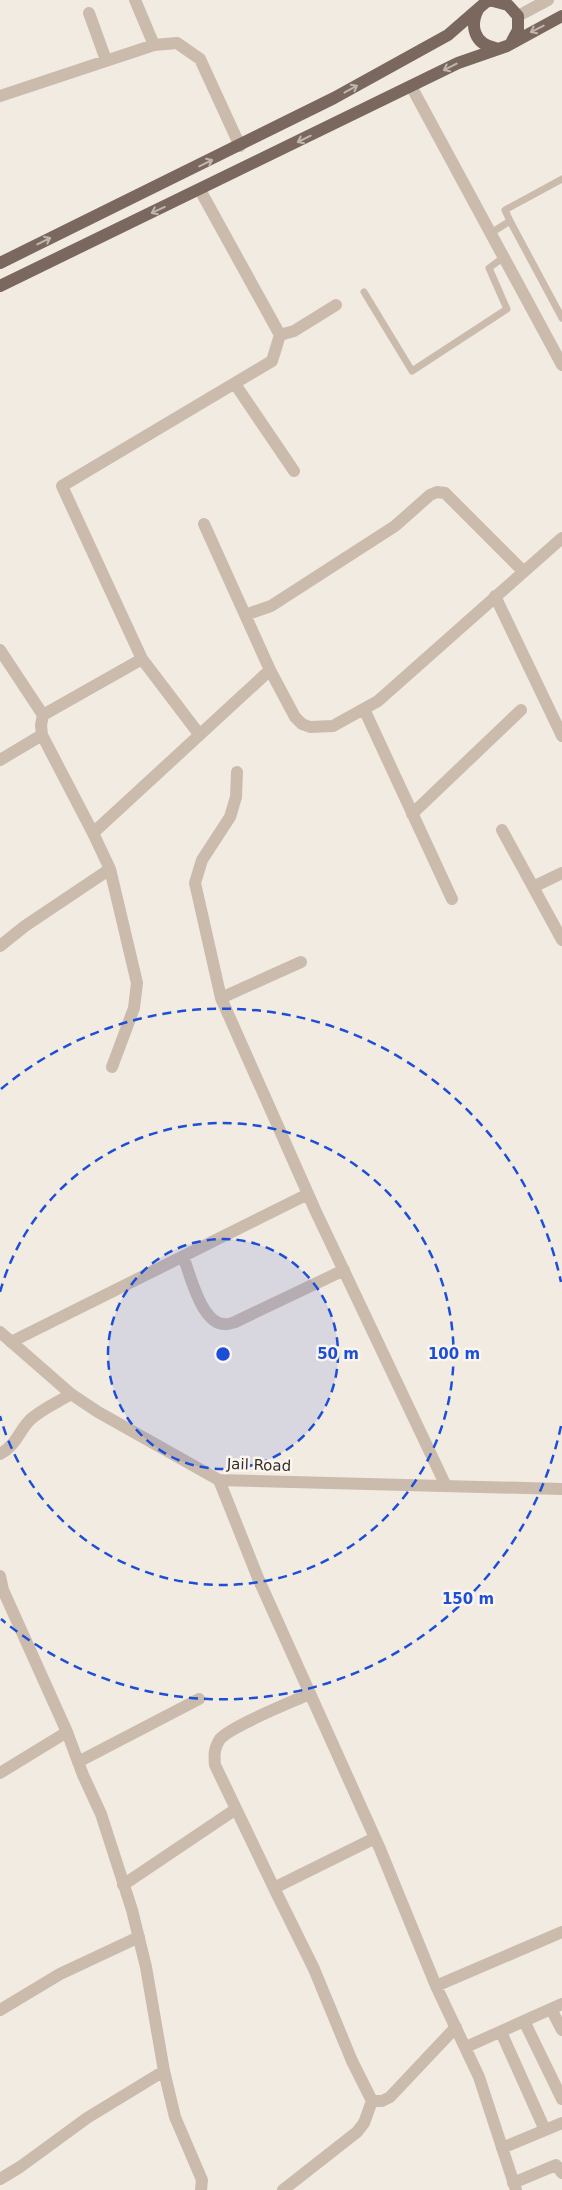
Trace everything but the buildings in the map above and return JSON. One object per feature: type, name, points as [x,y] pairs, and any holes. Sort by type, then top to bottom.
[{"type":"main road","points":[[489,2],[474,19],[474,33],[482,44],[495,48]]},
{"type":"main road","points":[[0,262],[240,146],[334,98],[448,35],[489,2],[508,5],[518,16],[518,30],[512,42]]},
{"type":"main road","points":[[0,286],[200,190],[458,62],[495,48],[507,46],[562,16]]},
{"type":"street","points":[[135,0],[154,45]]},
{"type":"street","points":[[518,16],[548,0]]},
{"type":"street","points":[[89,12],[106,60]]},
{"type":"street","points":[[0,96],[154,45],[177,44],[200,59],[240,146]]},
{"type":"street","points":[[411,86],[562,365]]},
{"type":"street","points":[[199,734],[142,659],[62,486],[272,361],[280,334],[200,190]]},
{"type":"street","points":[[280,334],[294,331],[336,305]]},
{"type":"street","points":[[236,384],[294,472]]},
{"type":"street","points":[[245,615],[271,606],[395,526],[430,495],[437,492],[445,493],[523,572]]},
{"type":"street","points":[[204,524],[270,670],[295,717],[302,724],[310,727],[332,726],[378,701],[562,538]]},
{"type":"street","points":[[495,596],[562,736]]},
{"type":"street","points":[[0,650],[43,715],[42,735],[110,869],[137,984],[134,1008],[112,1067]]},
{"type":"street","points":[[43,715],[142,659]]},
{"type":"street","points":[[93,833],[270,670]]},
{"type":"street","points":[[364,709],[452,899]]},
{"type":"street","points":[[412,814],[521,710]]},
{"type":"street","points":[[0,760],[42,735]]},
{"type":"street","points":[[237,772],[236,797],[230,817],[202,860],[195,883],[220,998],[308,1194],[446,1486]]},
{"type":"street","points":[[502,830],[562,940]]},
{"type":"street","points":[[0,946],[25,926],[110,869]]},
{"type":"street","points":[[533,887],[562,873]]},
{"type":"street","points":[[220,998],[301,962]]},
{"type":"street","points":[[11,1342],[308,1194]]},
{"type":"street","points":[[183,1256],[203,1308],[216,1321],[224,1324],[235,1322],[344,1270]]},
{"type":"street","name":"Jail Road","points":[[0,1332],[71,1394],[98,1412],[219,1480],[562,1489]]},
{"type":"street","points":[[0,1454],[7,1451],[20,1436],[30,1420],[71,1394]]},
{"type":"street","points":[[219,1480],[258,1578],[375,1838],[436,1986],[479,2077],[514,2187],[556,2165],[562,2173]]},
{"type":"street","points":[[0,1576],[3,1590],[67,1732],[101,1814],[139,1937],[164,2071],[175,2117],[202,2180],[201,2190]]},
{"type":"street","points":[[283,2190],[357,2132],[364,2123],[372,2101],[352,2061],[314,1968],[216,1765],[214,1752],[220,1739],[232,1730],[309,1694]]},
{"type":"street","points":[[78,1762],[199,1699]]},
{"type":"street","points":[[0,1773],[67,1732]]},
{"type":"street","points":[[123,1885],[236,1809]]},
{"type":"street","points":[[274,1888],[375,1838]]},
{"type":"street","points":[[436,1986],[562,1932]]},
{"type":"street","points":[[0,2010],[60,1974],[139,1937]]},
{"type":"street","points":[[466,2047],[557,2006],[562,2030]]},
{"type":"street","points":[[524,2021],[562,2098]]},
{"type":"street","points":[[372,2101],[382,2101],[390,2097],[456,2027]]},
{"type":"street","points":[[501,2032],[545,2130]]},
{"type":"street","points":[[0,2178],[20,2167],[87,2118],[164,2071]]},
{"type":"street","points":[[502,2148],[562,2124]]},
{"type":"lane","points":[[562,179],[505,210],[562,318]]},
{"type":"lane","points":[[491,233],[510,221]]},
{"type":"lane","points":[[364,292],[412,371],[507,310],[489,268],[504,257]]}]
